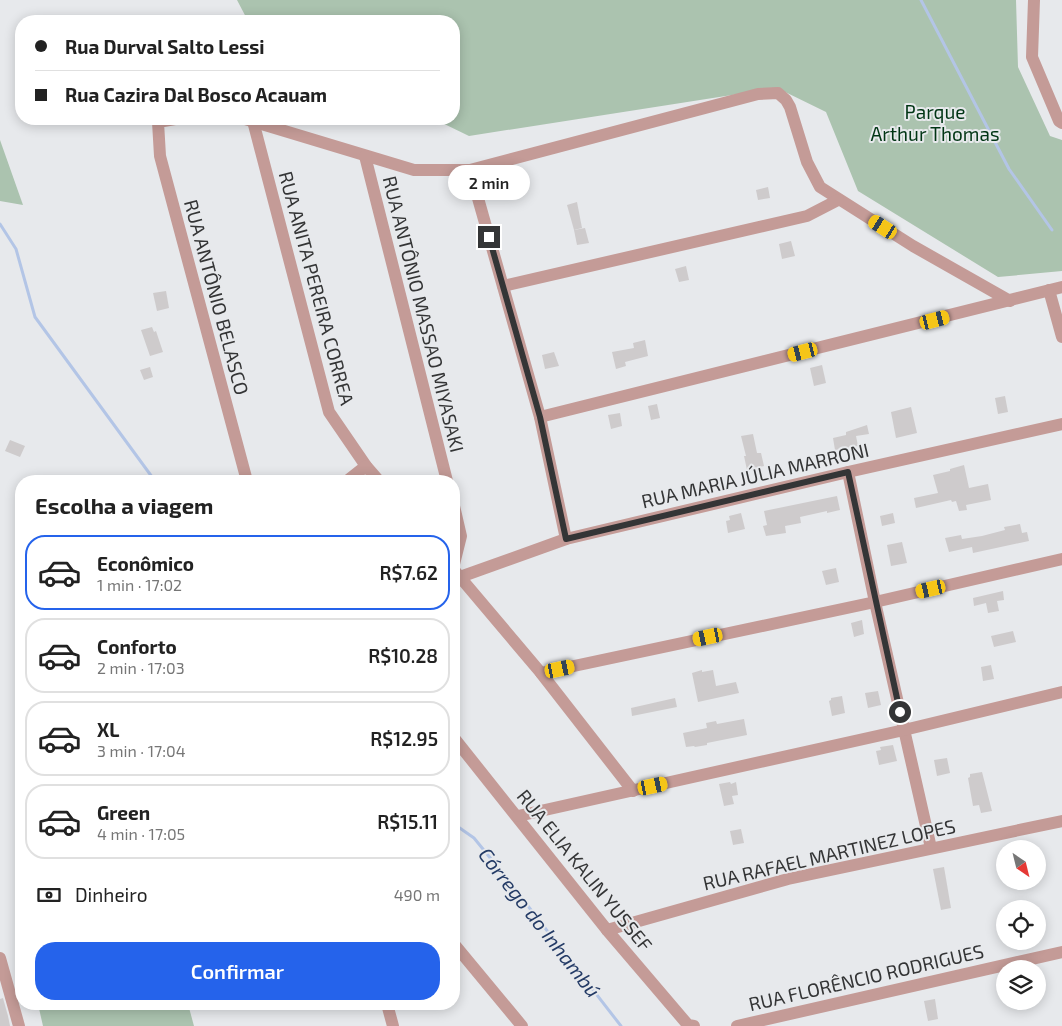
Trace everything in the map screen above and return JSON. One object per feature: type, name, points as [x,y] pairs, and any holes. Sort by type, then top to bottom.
[{"type":"street","points":[[1034,0],[1032,57],[1059,121],[1062,123]]},
{"type":"street","points":[[265,125],[414,170],[470,170],[758,94],[778,93],[786,100],[790,108],[807,162],[820,187],[913,246],[1010,301]]},
{"type":"street","name":"RUA ANTÔNIO BELASCO","points":[[158,125],[160,156],[245,475]]},
{"type":"street","name":"RUA ANITA PEREIRA CORREA","points":[[250,125],[329,412],[374,475]]},
{"type":"street","name":"RUA ANTÔNIO MASSAO MIYASAKI","points":[[365,156],[446,475]]},
{"type":"street","points":[[470,170],[540,417],[566,539]]},
{"type":"street","points":[[503,286],[807,216],[838,200]]},
{"type":"street","points":[[540,417],[1062,287]]},
{"type":"street","points":[[1049,290],[1062,337]]},
{"type":"street","name":"RUA MARIA JÚLIA MARRONI","points":[[460,572],[566,539],[848,472],[1062,424]]},
{"type":"street","points":[[355,475],[366,466]]},
{"type":"street","points":[[848,472],[875,602],[931,848]]},
{"type":"street","points":[[460,528],[462,536],[460,543]]},
{"type":"street","points":[[541,673],[875,602],[1062,558]]},
{"type":"street","points":[[460,577],[541,673],[633,791]]},
{"type":"street","points":[[518,816],[904,730],[1062,692]]},
{"type":"street","name":"RUA ELIA KALIN YUSSEF","points":[[460,745],[518,816],[606,930],[691,1025]]},
{"type":"street","name":"RUA RAFAEL MARTINEZ LOPES","points":[[606,930],[788,879],[1062,821]]},
{"type":"street","points":[[460,951],[522,1026]]},
{"type":"street","name":"RUA FLORÊNCIO RODRIGUES","points":[[736,1026],[1062,952]]},
{"type":"street","points":[[0,958],[18,1026]]},
{"type":"street","points":[[389,1010],[393,1026]]},
{"type":"green space","name":"Parque Arthur Thomas","points":[[237,0],[1016,0],[1018,67],[1050,136],[1062,140],[1062,271],[998,277],[858,191],[826,112],[777,88],[469,136],[446,125],[460,125],[460,15],[245,15]]},
{"type":"green space","points":[[0,140],[23,205],[0,201]]},
{"type":"green space","points":[[39,1010],[190,1010],[194,1026],[43,1026]]},
{"type":"building","points":[[768,187],[770,198],[758,200],[756,190]]},
{"type":"building","points":[[577,202],[582,228],[574,230],[567,205]]},
{"type":"building","points":[[585,228],[589,243],[577,245],[574,230]]},
{"type":"building","points":[[791,241],[795,256],[782,259],[779,244]]},
{"type":"building","points":[[686,266],[689,280],[679,282],[675,269]]},
{"type":"building","points":[[166,291],[169,308],[157,311],[153,293]]},
{"type":"building","points":[[152,327],[154,332],[156,331],[163,352],[150,356],[141,330]]},
{"type":"building","points":[[645,340],[648,356],[625,362],[626,366],[616,369],[612,352],[634,348],[633,343]]},
{"type":"building","points":[[554,352],[559,366],[545,369],[542,355]]},
{"type":"building","points":[[822,365],[826,383],[814,386],[810,368]]},
{"type":"building","points":[[150,367],[153,377],[144,380],[140,370]]},
{"type":"building","points":[[1005,396],[1008,412],[998,414],[995,398]]},
{"type":"building","points":[[657,404],[660,418],[651,420],[648,406]]},
{"type":"building","points":[[911,407],[917,433],[896,438],[891,412]]},
{"type":"building","points":[[620,413],[622,426],[611,429],[608,415]]},
{"type":"building","points":[[867,425],[869,434],[856,436],[858,446],[835,450],[833,438],[846,435],[846,432]]},
{"type":"building","points":[[753,434],[757,453],[761,453],[764,466],[747,470],[741,436]]},
{"type":"building","points":[[10,440],[25,446],[20,457],[5,451]]},
{"type":"building","points":[[964,465],[969,488],[988,484],[991,500],[966,505],[967,510],[959,511],[956,501],[952,502],[951,500],[916,508],[914,498],[938,493],[933,475]]},
{"type":"building","points":[[837,496],[840,510],[800,517],[801,523],[785,526],[786,533],[766,536],[763,526],[767,525],[764,511]]},
{"type":"building","points":[[741,513],[745,529],[728,533],[726,521],[730,520],[729,516]]},
{"type":"building","points":[[893,513],[895,523],[882,526],[880,516]]},
{"type":"building","points":[[1020,524],[1022,533],[1027,532],[1029,541],[973,553],[972,547],[949,552],[945,538],[961,535],[962,539],[982,536],[1005,530],[1004,527]]},
{"type":"building","points":[[902,542],[907,563],[891,566],[887,545]]},
{"type":"building","points":[[836,568],[839,582],[826,585],[822,571]]},
{"type":"building","points":[[1003,591],[1004,600],[997,601],[999,611],[988,613],[986,603],[974,606],[973,598]]},
{"type":"building","points":[[862,620],[864,634],[854,637],[851,623]]},
{"type":"building","points":[[1013,631],[1016,642],[994,647],[991,636]]},
{"type":"building","points":[[991,665],[994,679],[983,681],[981,667]]},
{"type":"building","points":[[702,670],[702,672],[713,670],[716,686],[736,682],[739,693],[698,702],[692,673]]},
{"type":"building","points":[[878,691],[881,705],[868,708],[865,693]]},
{"type":"building","points":[[842,696],[845,713],[832,716],[829,701],[831,698]]},
{"type":"building","points":[[675,698],[677,707],[632,716],[631,708]]},
{"type":"building","points":[[744,719],[747,735],[707,743],[707,745],[686,747],[683,733],[707,728],[706,723],[716,721],[717,724]]},
{"type":"building","points":[[893,745],[897,761],[879,765],[876,751],[881,750],[880,747]]},
{"type":"building","points":[[947,758],[950,773],[937,776],[934,760]]},
{"type":"building","points":[[982,772],[992,811],[981,813],[979,805],[973,806],[968,778],[970,774]]},
{"type":"building","points":[[730,782],[731,784],[736,782],[738,795],[732,796],[734,804],[724,806],[719,784]]},
{"type":"building","points":[[741,829],[744,843],[733,845],[730,831]]},
{"type":"building","points":[[944,867],[951,908],[941,910],[933,869]]},
{"type":"building","points":[[3,998],[10,1026],[0,1026],[0,999]]},
{"type":"building","points":[[935,999],[938,1019],[928,1021],[924,1001]]},
{"type":"waterway","points":[[921,0],[1009,169],[1052,230]]},
{"type":"waterway","name":"Córrego do Inhambú","points":[[0,224],[16,249],[35,317],[151,475]]},
{"type":"waterway","name":"Córrego do Inhambú","points":[[460,828],[474,838],[621,1026]]},
{"type":"route","points":[[489,237],[540,417],[566,539],[848,472],[900,712]]}]
